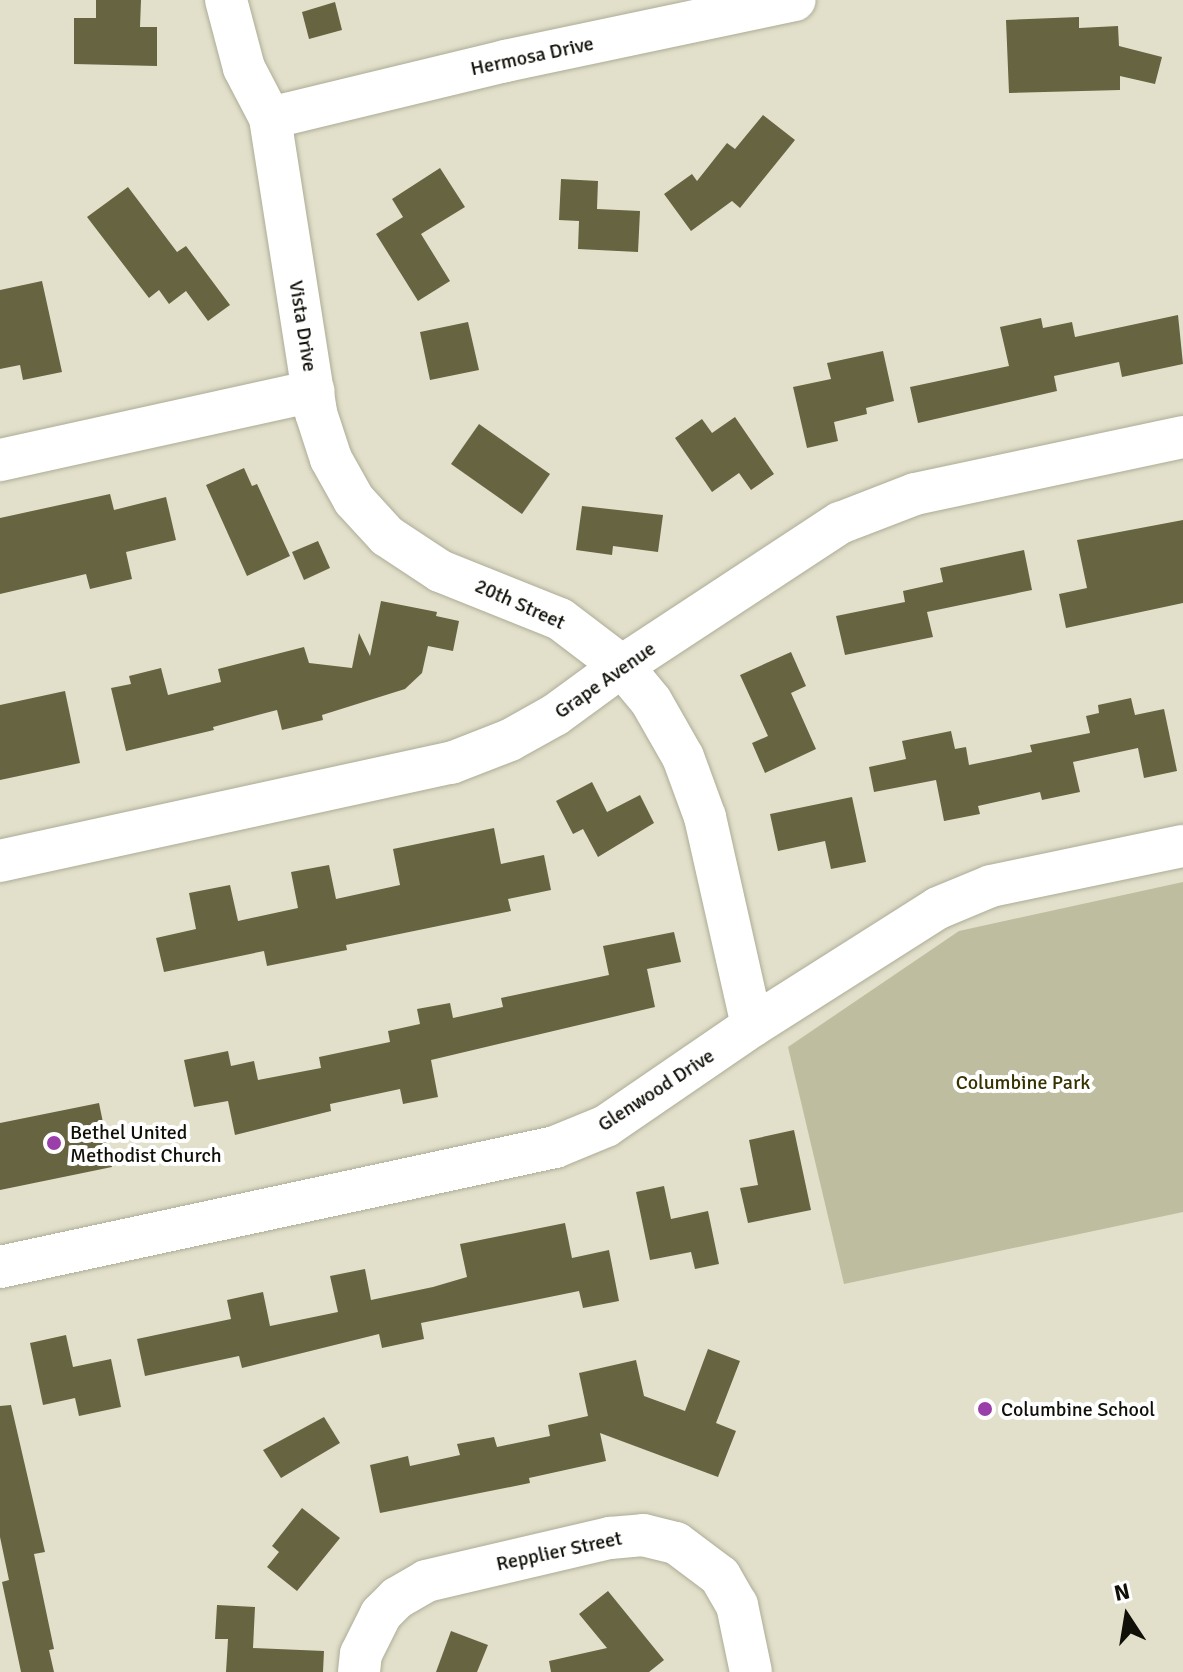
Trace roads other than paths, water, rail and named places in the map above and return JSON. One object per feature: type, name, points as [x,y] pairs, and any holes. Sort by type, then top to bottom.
[{"type":"street","name":"Vista Drive","points":[[0,460],[313,391],[270,118],[244,68],[226,0]]},
{"type":"street","name":"Hermosa Drive","points":[[270,118],[505,61],[795,0]]},
{"type":"street","name":"20th Street","points":[[313,391],[331,459],[354,500],[387,536],[440,571],[560,619],[622,666],[651,701],[683,757],[705,817],[752,1026]]},
{"type":"street","name":"Grape Avenue","points":[[0,861],[451,763],[510,740],[544,721],[840,523],[915,494],[1183,437]]},
{"type":"street","name":"Glenwood Drive","points":[[0,1267],[555,1147],[606,1126],[752,1026],[938,908],[991,886],[1183,846]]},
{"type":"street","name":"Repplier Street","points":[[359,1672],[361,1654],[389,1606],[426,1581],[610,1538],[643,1535],[676,1543],[720,1576],[737,1605],[751,1672]]},
{"type":"place","name":"Bethel United Methodist Church","points":[[54,1143]]},
{"type":"place","name":"Columbine School","points":[[985,1409]]},
{"type":"park label","name":"Columbine Park","points":[[1023,1082]]}]
